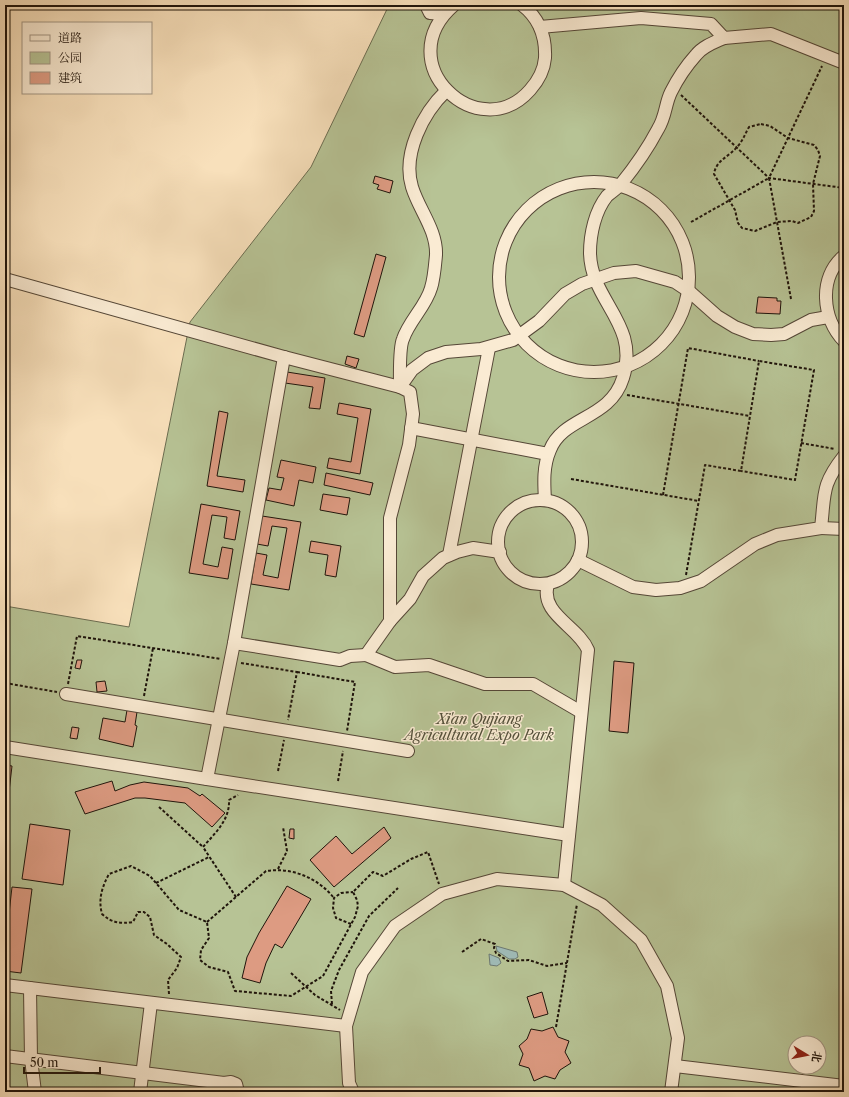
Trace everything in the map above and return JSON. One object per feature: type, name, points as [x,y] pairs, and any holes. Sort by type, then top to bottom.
[{"type":"street","points":[[426,5],[430,13],[443,14]]},
{"type":"street","points":[[454,5],[443,14],[434,30],[430,48],[432,67],[440,84],[453,98],[470,106],[489,109],[508,106],[524,96],[537,82],[544,64],[546,45],[540,26],[529,11],[522,5]]},
{"type":"street","points":[[540,26],[641,18],[711,24],[724,38]]},
{"type":"street","points":[[544,500],[544,475],[548,454],[558,436],[608,403],[616,394],[626,367],[627,350],[624,333],[600,292],[590,254],[595,219],[608,196],[620,185],[658,129],[666,114],[670,93],[696,54],[708,45],[724,38],[771,34],[844,63]]},
{"type":"street","points":[[400,387],[402,339],[431,289],[436,255],[435,243],[430,227],[412,187],[410,157],[415,142],[430,112],[437,100],[446,91]]},
{"type":"street","points":[[596,180],[620,185],[628,187],[657,203],[678,229],[689,260],[689,291],[679,322],[661,346],[636,364],[606,373],[576,372],[547,361],[523,342],[507,316],[499,287],[500,256],[513,226],[535,201],[564,185],[596,180]]},
{"type":"street","points":[[844,256],[829,277],[825,297],[828,317],[837,333],[844,341]]},
{"type":"street","points":[[400,387],[412,370],[433,356],[446,352],[488,348],[520,337],[539,321],[565,294],[596,278],[614,274],[636,271],[675,282],[689,291],[717,316],[753,334],[784,334],[811,320],[828,317]]},
{"type":"street","points":[[5,279],[284,357],[400,387],[410,392],[413,414],[409,445],[390,518],[390,621]]},
{"type":"street","points":[[449,555],[488,348]]},
{"type":"street","points":[[207,779],[231,661],[284,357]]},
{"type":"street","points":[[411,428],[548,454]]},
{"type":"street","points":[[821,528],[824,493],[827,479],[840,453]]},
{"type":"street","points":[[544,500],[558,504],[569,511],[577,521],[582,534],[582,547],[578,560],[560,580],[548,584],[534,584],[521,580],[509,571],[500,552],[498,544],[500,530],[507,517],[517,507],[530,501],[544,500]]},
{"type":"street","points":[[578,560],[633,587],[656,590],[684,587],[701,581],[755,544],[777,535],[821,528],[844,529]]},
{"type":"street","points":[[366,655],[390,621],[410,599],[423,576],[443,558],[473,548],[500,552]]},
{"type":"street","points":[[548,584],[546,590],[548,601],[553,611],[584,640],[588,650],[564,885]]},
{"type":"street","points":[[234,643],[340,660],[350,656],[366,655],[395,667],[429,665],[485,684],[533,684],[581,712]]},
{"type":"street","points":[[66,694],[408,751]]},
{"type":"street","points":[[5,747],[569,835]]},
{"type":"street","points":[[353,1092],[349,1083],[347,1021],[362,972],[395,926],[442,894],[497,879],[564,885],[602,905],[641,940],[667,986],[678,1038],[671,1092]]},
{"type":"street","points":[[5,986],[166,1005],[347,1021]]},
{"type":"street","points":[[30,988],[31,1059],[35,1092]]},
{"type":"street","points":[[140,1092],[151,1003]]},
{"type":"street","points":[[5,1056],[224,1083],[231,1082],[236,1084],[238,1092]]},
{"type":"street","points":[[675,1066],[844,1086]]},
{"type":"path","points":[[792,299],[769,178],[827,56]]},
{"type":"path","points":[[673,88],[769,178],[844,188]]},
{"type":"path","points":[[761,124],[770,126],[788,138],[814,145],[820,156],[813,184],[814,211],[811,217],[798,222],[777,222],[755,231],[742,228],[738,222],[735,210],[716,181],[714,174],[715,168],[719,161],[726,158],[737,148],[749,127],[761,124]]},
{"type":"path","points":[[691,222],[769,178]]},
{"type":"path","points":[[663,495],[688,348],[814,370],[795,480],[705,465],[684,587]]},
{"type":"path","points":[[741,471],[758,361]]},
{"type":"path","points":[[616,394],[750,416]]},
{"type":"path","points":[[801,443],[840,453]]},
{"type":"path","points":[[571,479],[699,501]]},
{"type":"path","points":[[5,683],[66,694],[77,636],[355,682],[338,781]]},
{"type":"path","points":[[142,706],[153,648]]},
{"type":"path","points":[[278,771],[297,672]]},
{"type":"path","points":[[203,847],[224,822],[230,811],[229,800],[238,795],[240,784]]},
{"type":"path","points":[[159,807],[203,847],[236,897]]},
{"type":"path","points":[[278,869],[287,851],[283,826]]},
{"type":"path","points":[[334,898],[341,893],[353,892],[373,872],[383,876],[410,859],[428,852],[442,894]]},
{"type":"path","points":[[156,884],[209,857]]},
{"type":"path","points":[[166,1005],[169,992],[168,980],[177,968],[181,957],[167,944],[154,935],[150,917],[144,912],[138,912],[133,922],[117,923],[111,922],[102,914],[99,903],[103,885],[109,874],[131,866],[150,876],[179,910],[207,922]]},
{"type":"path","points":[[207,922],[266,871],[278,869],[303,875],[327,890],[334,898],[333,908],[336,918],[351,924]]},
{"type":"path","points":[[332,1004],[331,992],[339,970],[369,916],[398,888]]},
{"type":"path","points":[[207,922],[209,938],[201,950],[200,960],[209,967],[228,972],[235,991],[291,996],[324,976],[351,924],[358,906],[353,892]]},
{"type":"path","points":[[556,1027],[579,893]]},
{"type":"path","points":[[462,952],[481,939],[495,944],[494,948],[496,953],[508,961],[529,960],[547,966],[567,963]]},
{"type":"path","points":[[291,973],[315,995],[332,1004],[347,1021]]},
{"type":"green space","name":"Xi'an Qujiang Agricultural Expo Park","points":[[389,5],[806,5],[844,9],[844,1092],[5,1092],[5,606],[129,627],[190,322],[311,167]]},
{"type":"water","points":[[496,946],[517,952],[518,957],[515,959],[509,959],[497,951]]},
{"type":"water","points":[[489,954],[499,958],[501,963],[497,966],[490,965]]},
{"type":"building","points":[[375,176],[393,181],[390,193],[377,189],[379,185],[373,183]]},
{"type":"building","points":[[376,254],[386,257],[364,337],[354,334]]},
{"type":"building","points":[[758,297],[777,298],[777,301],[781,301],[780,314],[756,313]]},
{"type":"building","points":[[347,356],[359,359],[356,368],[345,364]]},
{"type":"building","points":[[287,372],[325,378],[320,409],[309,408],[313,387],[285,383]]},
{"type":"building","points":[[339,403],[371,409],[360,474],[327,468],[329,458],[351,462],[358,418],[337,414]]},
{"type":"building","points":[[219,411],[228,413],[217,476],[245,480],[243,492],[207,486]]},
{"type":"building","points":[[281,460],[316,467],[313,483],[299,480],[294,506],[266,500],[269,488],[281,490],[284,478],[277,477]]},
{"type":"building","points":[[326,473],[373,483],[370,495],[324,485]]},
{"type":"building","points":[[323,494],[350,498],[347,515],[320,510]]},
{"type":"building","points":[[201,504],[240,511],[235,540],[224,538],[227,517],[212,515],[203,564],[218,567],[222,547],[233,549],[228,579],[189,573]]},
{"type":"building","points":[[262,516],[301,522],[289,590],[251,584],[256,553],[267,555],[263,575],[278,578],[287,528],[272,526],[268,546],[257,544]]},
{"type":"building","points":[[311,541],[341,546],[336,577],[325,575],[328,555],[309,552]]},
{"type":"building","points":[[77,660],[82,660],[80,669],[75,668]]},
{"type":"building","points":[[614,661],[634,663],[628,733],[609,731]]},
{"type":"building","points":[[105,681],[107,691],[97,692],[96,682]]},
{"type":"building","points":[[127,710],[137,712],[135,725],[137,726],[133,747],[99,739],[103,718],[125,722]]},
{"type":"building","points":[[72,727],[79,728],[77,739],[70,738]]},
{"type":"building","points":[[5,765],[12,766],[5,826]]},
{"type":"building","points":[[112,781],[115,791],[130,785],[144,782],[188,788],[200,796],[202,794],[225,813],[212,827],[185,803],[135,798],[85,814],[75,792]]},
{"type":"building","points":[[30,824],[70,830],[63,885],[22,879]]},
{"type":"building","points":[[384,827],[391,838],[334,887],[310,860],[336,836],[352,854]]},
{"type":"building","points":[[290,829],[294,829],[294,839],[289,838]]},
{"type":"building","points":[[5,878],[9,879],[5,910]]},
{"type":"building","points":[[287,886],[311,899],[282,948],[275,944],[266,963],[260,983],[242,978],[247,957],[259,933]]},
{"type":"building","points":[[12,887],[32,889],[21,973],[5,971],[5,949]]},
{"type":"building","points":[[542,992],[548,1014],[534,1018],[527,997]]},
{"type":"building","points":[[553,1027],[558,1037],[569,1041],[565,1052],[571,1063],[560,1070],[555,1079],[545,1076],[534,1081],[529,1068],[519,1065],[523,1054],[519,1046],[527,1039],[531,1029],[542,1031]]}]
